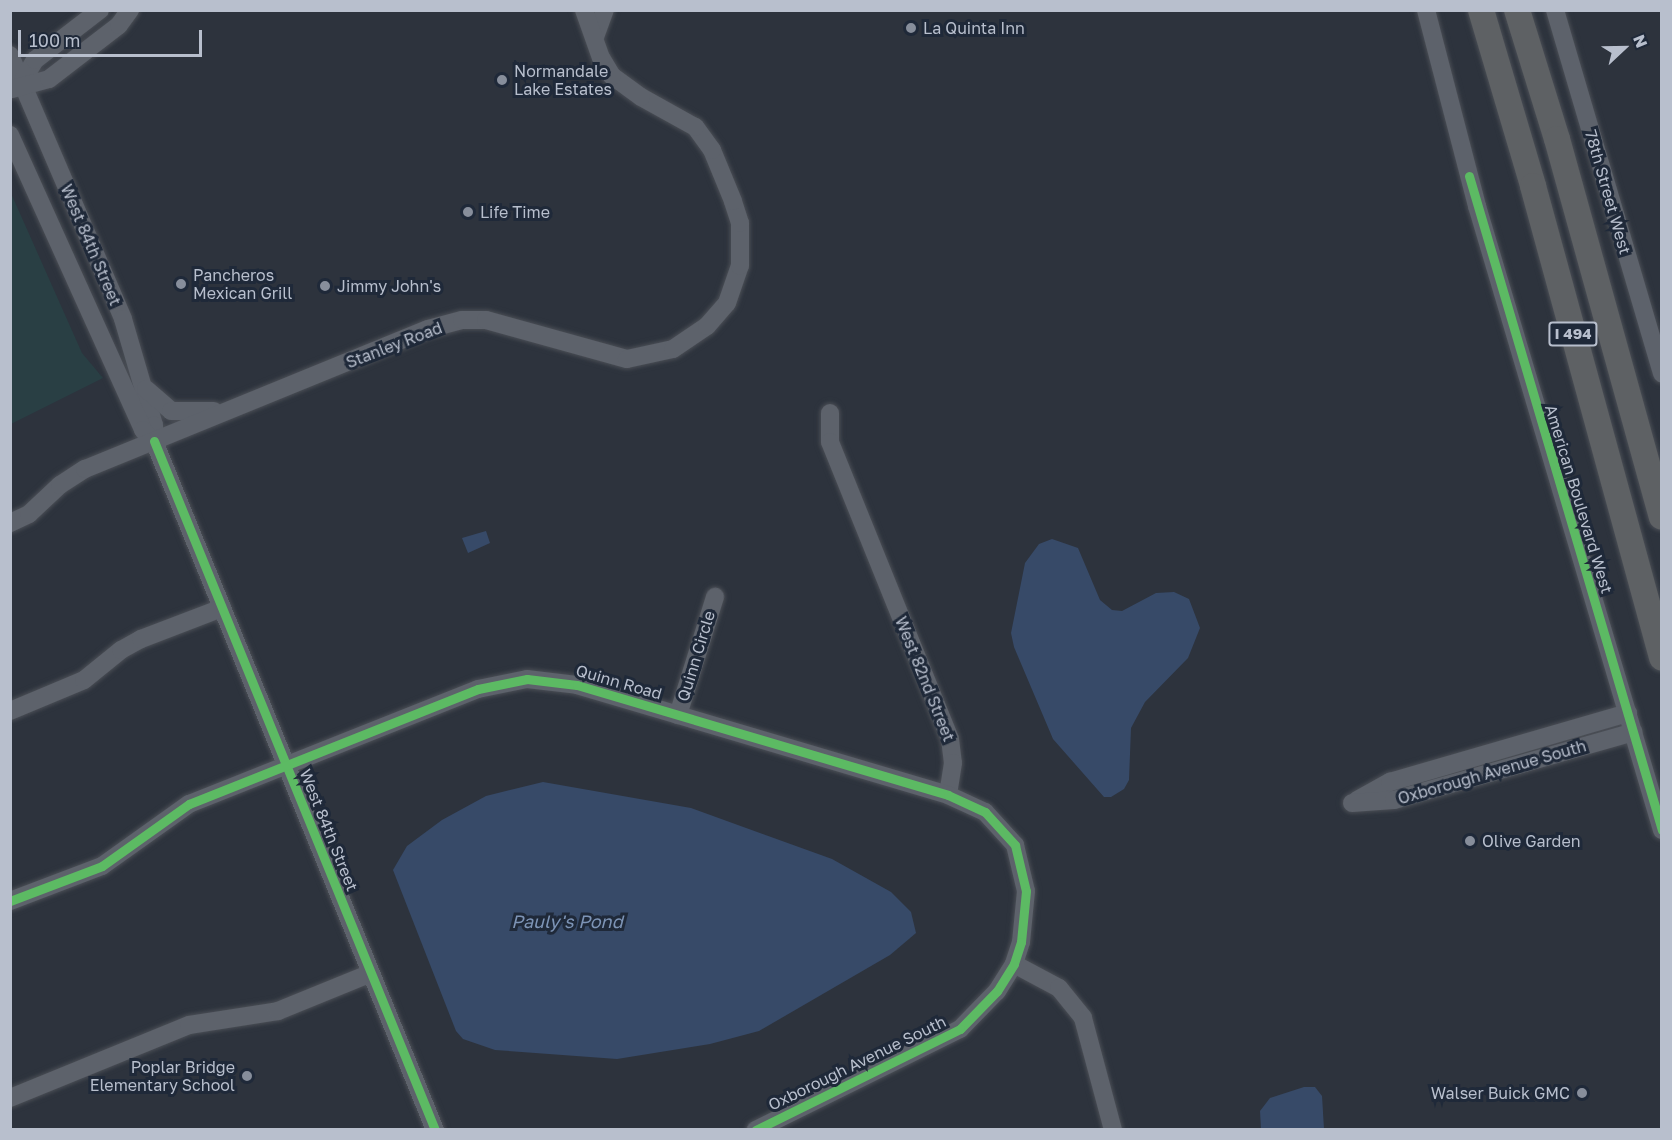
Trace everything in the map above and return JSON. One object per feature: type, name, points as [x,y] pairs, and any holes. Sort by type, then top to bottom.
[{"type":"highway","name":"I 494","points":[[1481,10],[1533,186],[1662,658]]},
{"type":"highway","name":"I 494","points":[[1517,10],[1560,150],[1662,517]]},
{"type":"street","points":[[16,87],[35,60],[100,10]]},
{"type":"street","points":[[16,87],[49,79],[118,25],[130,10]]},
{"type":"street","points":[[589,20],[604,10]]},
{"type":"street","name":"American Boulevard West","points":[[1426,10],[1469,176],[1662,830]]},
{"type":"street","name":"78th Street West","points":[[1555,10],[1662,374]]},
{"type":"street","name":"Stanley Road","points":[[10,523],[40,506],[72,476],[428,329],[462,320],[506,324],[602,355],[627,359],[650,356],[692,339],[712,321],[735,288],[740,266],[740,223],[705,138],[683,118],[641,98],[612,76],[600,58],[589,20]]},
{"type":"street","name":"West 84th Street","points":[[10,55],[16,87],[107,281],[143,385],[154,441],[435,1130]]},
{"type":"street","name":"West 84th Street","points":[[10,135],[143,430],[154,441]]},
{"type":"street","points":[[143,385],[171,411],[229,410]]},
{"type":"street","name":"West 82nd Street","points":[[830,413],[830,442],[950,739],[953,763],[948,795]]},
{"type":"street","name":"Quinn Circle","points":[[678,715],[715,597]]},
{"type":"street","points":[[10,711],[84,680],[121,650],[141,639],[222,608]]},
{"type":"street","name":"Quinn Road","points":[[10,901],[102,866],[125,852],[173,812],[286,765],[502,682],[552,680],[948,795]]},
{"type":"street","name":"Oxborough Avenue South","points":[[1628,713],[1390,782],[1352,803],[1394,800],[1634,732]]},
{"type":"street","points":[[948,795],[985,812],[1015,845],[1026,891],[1026,916],[1014,964],[1059,988],[1083,1018],[1113,1130]]},
{"type":"street","name":"Oxborough Avenue South","points":[[756,1130],[960,1029],[997,991],[1014,964]]},
{"type":"street","points":[[10,1098],[189,1025],[278,1011],[371,973]]},
{"type":"green space","points":[[10,191],[82,353],[103,378],[11,424]]},
{"type":"water","points":[[486,531],[490,543],[468,553],[462,538]]},
{"type":"water","points":[[1052,539],[1078,548],[1100,600],[1112,610],[1122,611],[1156,593],[1174,592],[1189,599],[1200,628],[1188,658],[1145,702],[1131,728],[1129,780],[1124,789],[1111,797],[1104,797],[1053,739],[1014,647],[1011,633],[1025,563],[1039,544]]},
{"type":"water","name":"Pauly's Pond","points":[[543,782],[691,808],[832,859],[891,892],[911,912],[916,933],[890,955],[759,1031],[710,1044],[617,1059],[495,1050],[463,1039],[456,1031],[393,870],[407,846],[442,820],[486,796]]},
{"type":"water","points":[[1304,1087],[1315,1087],[1322,1096],[1324,1129],[1261,1129],[1260,1111],[1270,1098]]},
{"type":"cycle path","points":[[1469,176],[1662,830]]},
{"type":"cycle path","points":[[154,441],[435,1130]]},
{"type":"cycle path","points":[[10,901],[102,866],[189,804],[478,689],[527,679],[577,685],[948,795],[985,812],[1015,845],[1026,891],[1021,942],[1014,964],[997,991],[960,1029],[756,1130]]},
{"type":"place","name":"La Quinta Inn","points":[[911,28]]},
{"type":"place","name":"Normandale Lake Estates","points":[[502,80]]},
{"type":"place","name":"Life Time","points":[[468,212]]},
{"type":"place","name":"Pancheros Mexican Grill","points":[[181,284]]},
{"type":"place","name":"Jimmy John's","points":[[325,286]]},
{"type":"place","name":"Olive Garden","points":[[1470,841]]},
{"type":"place","name":"Poplar Bridge Elementary School","points":[[247,1076]]},
{"type":"place","name":"Walser Buick GMC","points":[[1582,1093]]}]
